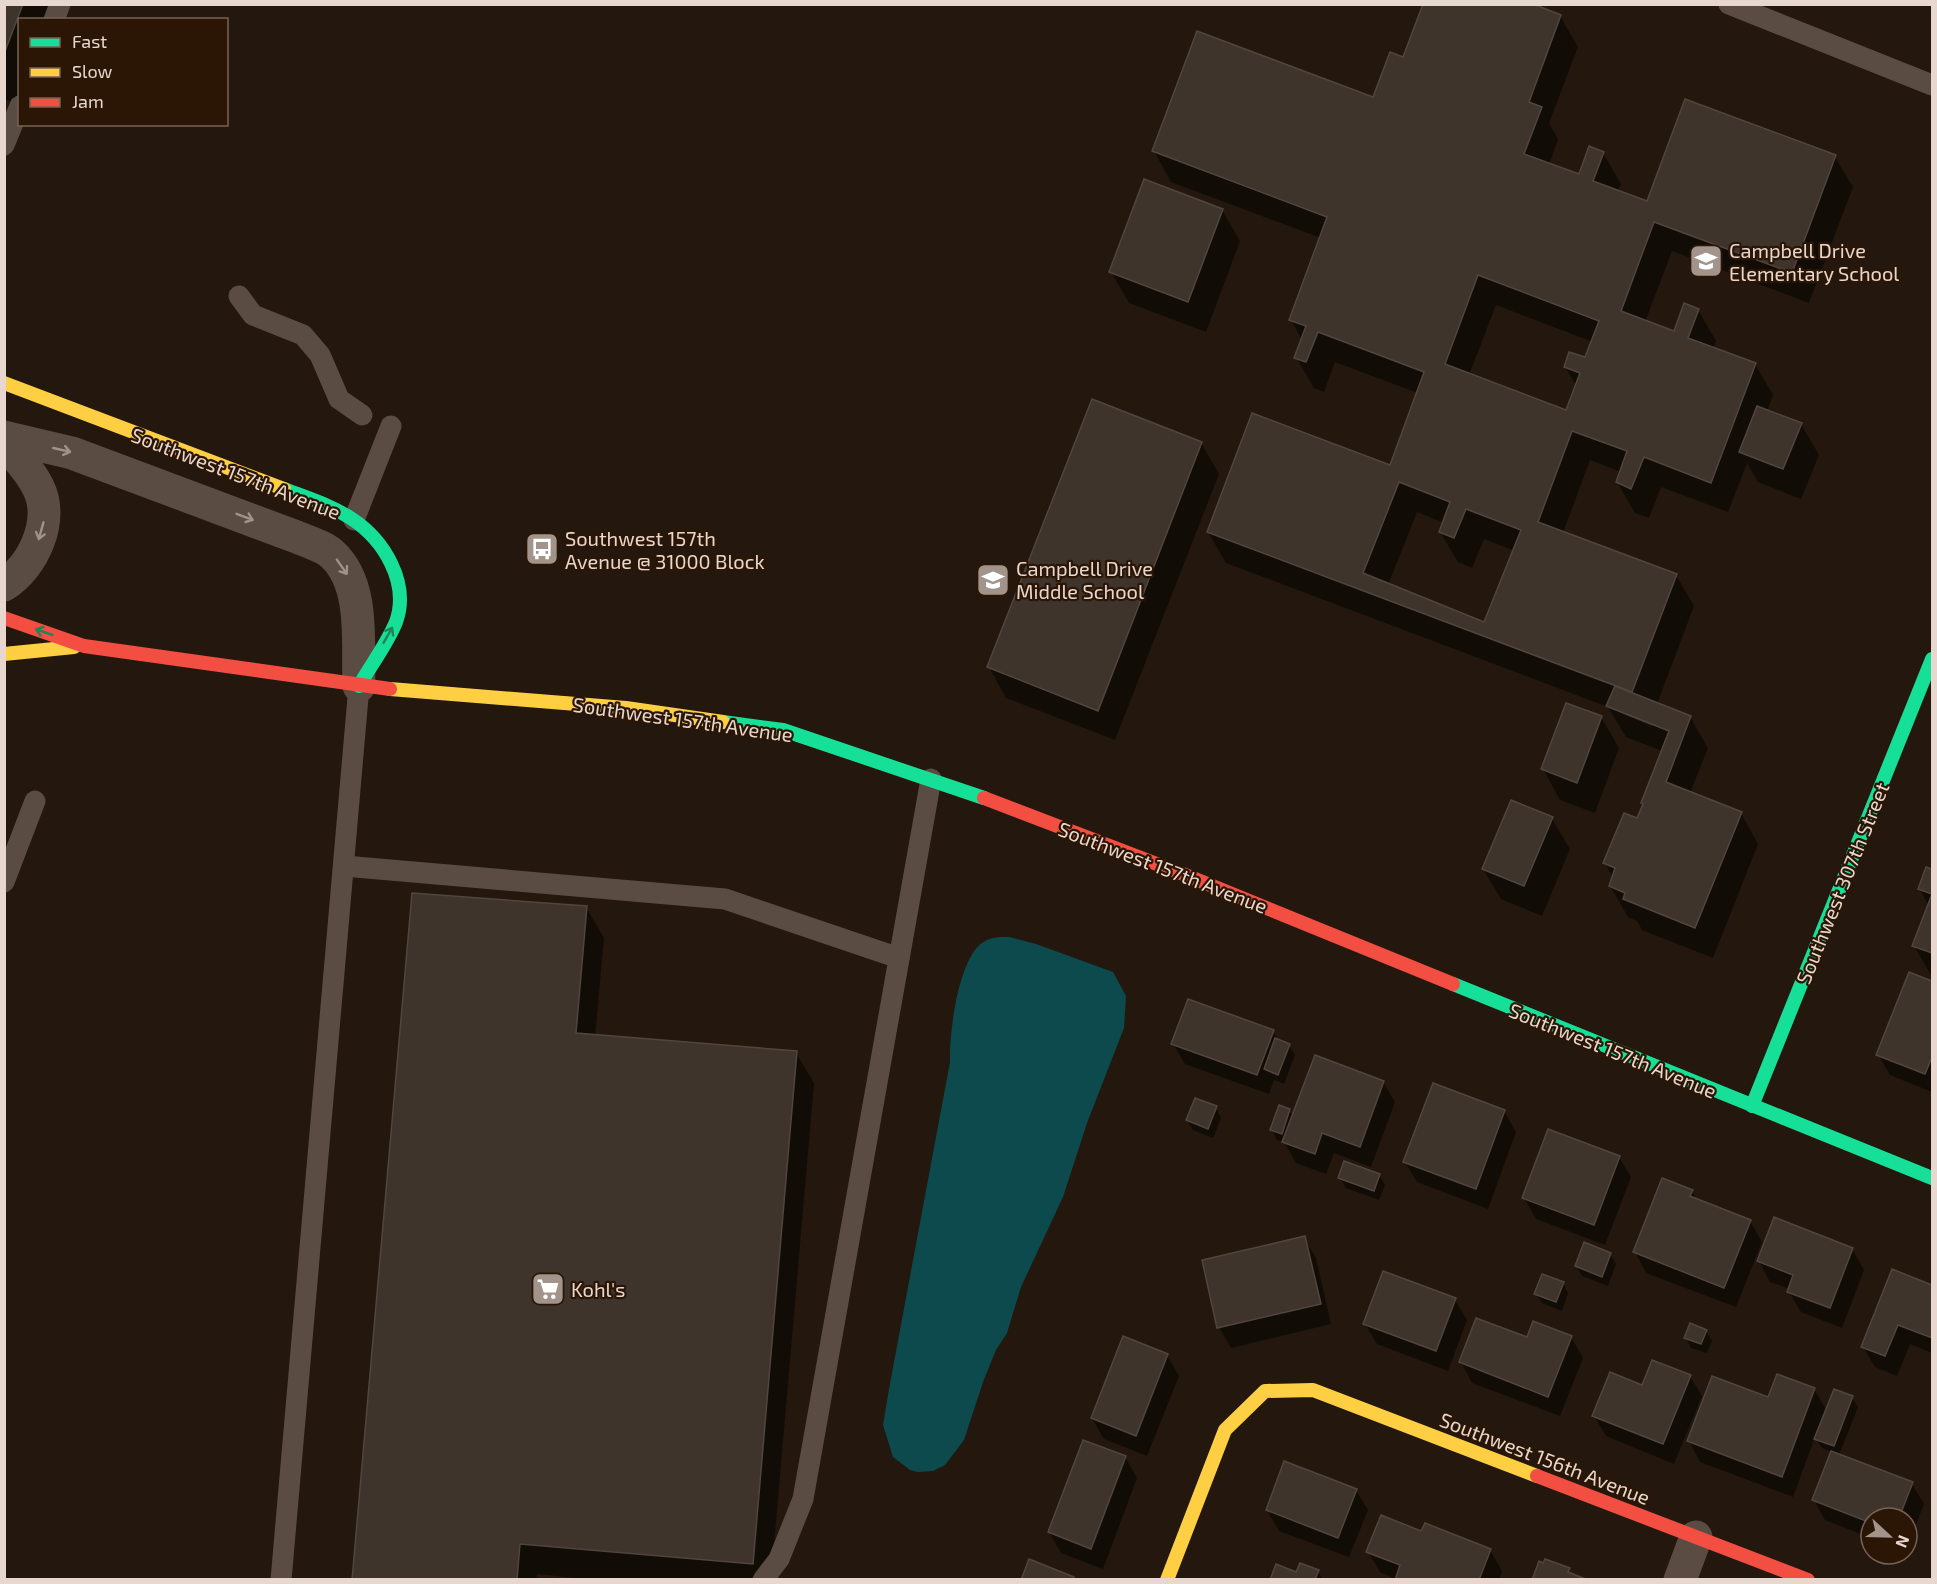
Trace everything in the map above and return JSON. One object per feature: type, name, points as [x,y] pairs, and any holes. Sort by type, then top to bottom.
[{"type":"street","name":"Southwest 157th Avenue","points":[[4,383],[314,500],[354,520],[376,538],[393,566],[399,591],[397,620],[359,686]]},
{"type":"street","name":"Southwest 157th Avenue","points":[[4,437],[72,453],[294,536],[330,552],[344,568],[355,596],[359,686]]},
{"type":"street","points":[[4,443],[27,469],[40,490],[45,519],[36,548],[15,578],[4,585]]},
{"type":"street","name":"Southwest 157th Avenue","points":[[4,618],[84,646],[359,686],[626,708],[783,730],[931,779],[1184,874],[1932,1178]]},
{"type":"street","name":"Southwest 157th Avenue","points":[[4,654],[84,646]]},
{"type":"street","name":"Southwest 307th Street","points":[[1752,1106],[1932,659]]},
{"type":"street","name":"Southwest 156th Avenue","points":[[1167,1580],[1225,1431],[1265,1392],[1313,1390],[1808,1580]]},
{"type":"street","points":[[1680,1580],[1696,1537]]},
{"type":"lane","points":[[1729,4],[1932,85]]},
{"type":"lane","points":[[4,145],[18,111]]},
{"type":"lane","points":[[239,296],[253,315],[303,335],[320,355],[339,399],[362,415]]},
{"type":"lane","points":[[354,520],[391,426]]},
{"type":"lane","points":[[281,1580],[359,686]]},
{"type":"lane","points":[[763,1580],[779,1559],[803,1499],[931,779]]},
{"type":"lane","points":[[4,882],[35,801]]},
{"type":"lane","points":[[344,866],[725,899],[899,958]]},
{"type":"water","points":[[1009,937],[1036,944],[1113,972],[1126,996],[1124,1028],[1087,1123],[1063,1197],[1021,1287],[1007,1333],[996,1350],[983,1382],[964,1440],[945,1465],[933,1471],[918,1472],[910,1470],[893,1457],[883,1425],[889,1389],[950,1062],[953,1017],[961,981],[974,952],[982,943],[991,938]]},
{"type":"building","points":[[4,4],[23,4],[4,54]]},
{"type":"building","points":[[1423,4],[1533,4],[1561,15],[1529,102],[1542,107],[1524,154],[1579,174],[1589,146],[1604,152],[1593,181],[1647,201],[1685,99],[1836,155],[1792,273],[1654,222],[1621,311],[1674,331],[1684,303],[1699,309],[1688,338],[1756,363],[1711,483],[1644,457],[1631,489],[1616,482],[1627,451],[1572,431],[1538,522],[1677,574],[1632,692],[1207,532],[1252,413],[1390,465],[1424,372],[1318,332],[1306,362],[1294,358],[1306,326],[1289,320],[1327,217],[1152,151],[1197,31],[1373,97],[1390,52],[1403,57]],"holes":[[[1478,275],[1599,321],[1585,357],[1569,352],[1564,367],[1580,373],[1566,410],[1445,364]],[[1399,482],[1450,502],[1439,532],[1454,538],[1466,509],[1521,530],[1484,622],[1363,573]]]},
{"type":"building","points":[[1144,179],[1223,209],[1188,302],[1109,272]]},
{"type":"building","points":[[1092,399],[1202,442],[1098,711],[987,667]]},
{"type":"building","points":[[1757,406],[1802,423],[1783,469],[1739,452]]},
{"type":"building","points":[[1615,686],[1691,716],[1666,782],[1742,812],[1695,928],[1623,899],[1625,893],[1609,886],[1615,868],[1603,863],[1624,813],[1637,818],[1669,731],[1606,706]]},
{"type":"building","points":[[1566,703],[1602,716],[1577,783],[1541,769]]},
{"type":"building","points":[[1511,800],[1553,817],[1524,886],[1482,869]]},
{"type":"building","points":[[1926,867],[1932,869],[1932,894],[1918,889]]},
{"type":"building","points":[[412,893],[587,906],[576,1033],[797,1051],[753,1564],[520,1544],[517,1580],[352,1580]]},
{"type":"building","points":[[1932,894],[1932,953],[1912,946]]},
{"type":"building","points":[[1909,972],[1932,981],[1932,1057],[1925,1074],[1876,1055]]},
{"type":"building","points":[[1188,999],[1274,1030],[1257,1075],[1171,1044]]},
{"type":"building","points":[[1275,1038],[1290,1044],[1278,1075],[1264,1069]]},
{"type":"building","points":[[1315,1055],[1384,1081],[1360,1147],[1322,1133],[1315,1154],[1282,1142]]},
{"type":"building","points":[[1433,1083],[1505,1110],[1476,1189],[1403,1162]]},
{"type":"building","points":[[1195,1098],[1217,1106],[1208,1129],[1186,1120]]},
{"type":"building","points":[[1279,1105],[1290,1109],[1282,1134],[1270,1130]]},
{"type":"building","points":[[1548,1129],[1620,1156],[1594,1225],[1522,1198]]},
{"type":"building","points":[[1344,1161],[1380,1174],[1374,1191],[1338,1178]]},
{"type":"building","points":[[1662,1178],[1693,1190],[1690,1196],[1751,1220],[1724,1288],[1633,1252]]},
{"type":"building","points":[[1774,1217],[1853,1248],[1830,1308],[1787,1292],[1793,1275],[1757,1261]]},
{"type":"building","points":[[1305,1236],[1321,1304],[1217,1328],[1202,1260]]},
{"type":"building","points":[[1584,1242],[1611,1253],[1602,1277],[1575,1266]]},
{"type":"building","points":[[1892,1269],[1932,1285],[1932,1338],[1898,1325],[1885,1356],[1861,1347]]},
{"type":"building","points":[[1383,1271],[1456,1298],[1436,1351],[1363,1324]]},
{"type":"building","points":[[1542,1274],[1564,1282],[1556,1302],[1534,1294]]},
{"type":"building","points":[[1476,1318],[1527,1337],[1533,1321],[1572,1336],[1548,1397],[1459,1362]]},
{"type":"building","points":[[1690,1323],[1707,1330],[1701,1344],[1684,1338]]},
{"type":"building","points":[[1123,1336],[1168,1354],[1136,1436],[1091,1418]]},
{"type":"building","points":[[1652,1360],[1691,1375],[1663,1444],[1592,1416],[1610,1372],[1642,1385]]},
{"type":"building","points":[[1777,1374],[1815,1388],[1782,1477],[1687,1441],[1712,1376],[1768,1397]]},
{"type":"building","points":[[1834,1389],[1853,1396],[1834,1446],[1814,1439]]},
{"type":"building","points":[[1083,1440],[1126,1456],[1091,1549],[1048,1532]]},
{"type":"building","points":[[1831,1451],[1913,1482],[1904,1506],[1859,1506],[1859,1518],[1812,1500]]},
{"type":"building","points":[[1284,1461],[1357,1489],[1338,1538],[1266,1510]]},
{"type":"building","points":[[1381,1515],[1421,1531],[1425,1523],[1491,1549],[1479,1580],[1395,1580],[1400,1565],[1366,1552]]},
{"type":"building","points":[[1029,1559],[1074,1577],[1073,1580],[1021,1580]]},
{"type":"building","points":[[1545,1559],[1570,1568],[1568,1572],[1588,1580],[1532,1580],[1539,1561],[1543,1563]]},
{"type":"building","points":[[1300,1563],[1319,1570],[1315,1580],[1270,1580],[1276,1564],[1296,1572]]},
{"type":"traffic: fast","points":[[284,489],[336,510],[364,528],[384,551],[397,578],[400,592],[396,622],[359,686]]},
{"type":"traffic: fast","points":[[1752,1106],[1932,659]]},
{"type":"traffic: fast","points":[[723,722],[783,730],[984,798]]},
{"type":"traffic: fast","points":[[1453,984],[1932,1178]]},
{"type":"traffic: slow","points":[[4,383],[284,489]]},
{"type":"traffic: slow","points":[[4,654],[74,647]]},
{"type":"traffic: slow","points":[[390,689],[626,708],[723,722]]},
{"type":"traffic: slow","points":[[1167,1580],[1225,1430],[1265,1391],[1313,1390],[1537,1476]]},
{"type":"traffic: jam","points":[[4,618],[84,646],[390,689]]},
{"type":"traffic: jam","points":[[984,798],[1183,874],[1453,984]]},
{"type":"traffic: jam","points":[[1537,1476],[1808,1580]]},
{"type":"place","name":"Campbell Drive Elementary School","points":[[1706,261]]},
{"type":"place","name":"Southwest 157th Avenue @ 31000 Block","points":[[542,549]]},
{"type":"place","name":"Campbell Drive Middle School","points":[[993,580]]},
{"type":"place","name":"Kohl's","points":[[548,1289]]}]
